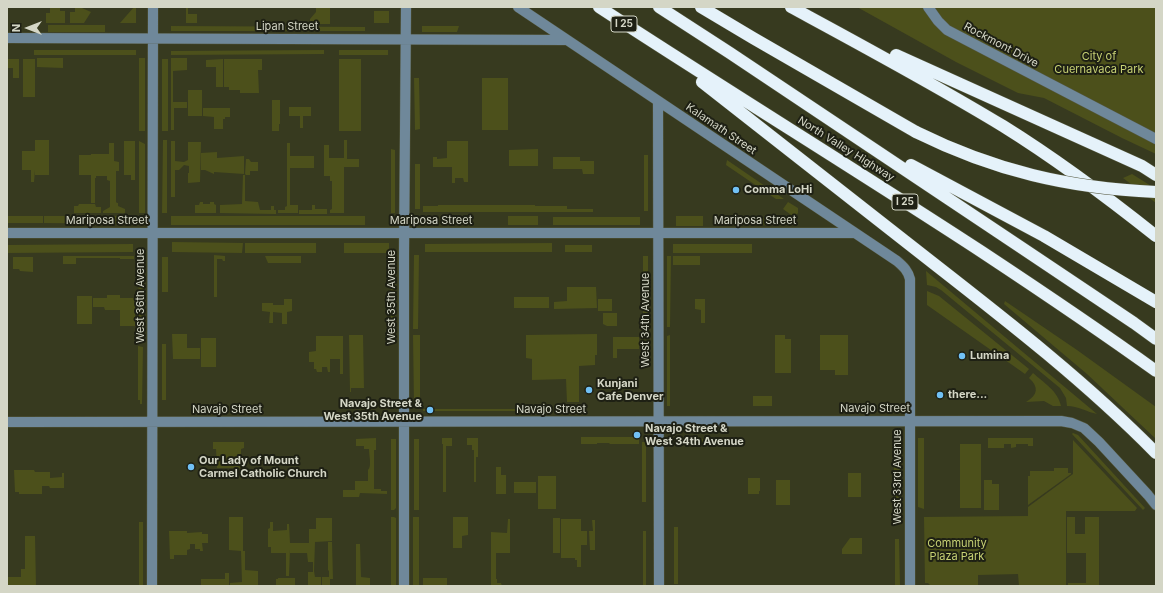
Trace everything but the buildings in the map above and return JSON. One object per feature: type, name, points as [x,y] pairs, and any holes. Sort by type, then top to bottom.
[{"type":"highway","name":"North Valley Highway","points":[[599,7],[898,197],[1081,318],[1156,371]]},
{"type":"highway","points":[[659,7],[1090,293],[1156,339]]},
{"type":"highway","points":[[701,7],[916,132],[952,149],[1017,172],[1058,181],[1102,188],[1156,192]]},
{"type":"highway","points":[[791,7],[919,77],[1004,127],[1061,164],[1156,236]]},
{"type":"highway","points":[[807,16],[1142,166],[1156,176]]},
{"type":"highway","points":[[650,40],[1005,319],[1091,391],[1156,453]]},
{"type":"highway","points":[[850,133],[1044,236],[1156,302]]},
{"type":"street","name":"West 36th Avenue","points":[[152,586],[153,7]]},
{"type":"street","name":"West 35th Avenue","points":[[404,586],[404,233],[406,7]]},
{"type":"street","name":"Kalamath Street","points":[[518,7],[855,233],[903,266],[908,272]]},
{"type":"street","name":"Rockmont Drive","points":[[928,7],[938,21],[947,30],[1156,139]]},
{"type":"street","name":"Lipan Street","points":[[7,38],[567,40]]},
{"type":"street","name":"West 34th Avenue","points":[[658,101],[659,586]]},
{"type":"street","name":"Mariposa Street","points":[[7,233],[855,233]]},
{"type":"street","name":"West 33rd Avenue","points":[[908,272],[910,279],[910,586]]},
{"type":"street","name":"Navajo Street","points":[[7,422],[1057,421],[1072,423],[1084,428],[1099,442],[1156,505]]},
{"type":"green space","points":[[50,7],[60,7],[60,11],[65,11],[65,23],[46,23],[46,13],[50,13]]},
{"type":"green space","points":[[134,7],[136,7],[136,23],[120,23]]},
{"type":"green space","points":[[186,7],[188,7],[188,14],[197,14],[197,23],[186,23]]},
{"type":"green space","points":[[316,7],[330,7],[330,24],[310,24],[310,19],[316,12]]},
{"type":"green space","name":"City of Cuernavaca Park","points":[[857,7],[1156,7],[1156,154],[1044,98],[1018,93],[956,62]]},
{"type":"green space","points":[[75,8],[82,8],[91,12],[84,23],[70,23],[70,12],[75,12]]},
{"type":"green space","points":[[374,11],[389,11],[389,23],[374,23]]},
{"type":"green space","points":[[48,25],[105,25],[105,32],[48,32]]},
{"type":"green space","points":[[171,26],[365,27],[365,31],[171,31]]},
{"type":"green space","points":[[422,26],[459,26],[457,32],[422,32]]},
{"type":"green space","points":[[34,50],[136,50],[136,55],[34,55]]},
{"type":"green space","points":[[324,50],[324,54],[171,55],[171,51]]},
{"type":"green space","points":[[339,50],[388,50],[388,55],[339,55]]},
{"type":"green space","points":[[37,58],[63,58],[63,68],[37,67]]},
{"type":"green space","points":[[139,58],[145,58],[145,131],[139,131]]},
{"type":"green space","points":[[171,58],[187,58],[187,70],[173,71],[173,102],[187,102],[187,108],[174,108],[174,130],[171,130]]},
{"type":"green space","points":[[7,59],[19,59],[19,78],[13,78],[13,68],[7,68]]},
{"type":"green space","points":[[23,59],[35,59],[35,97],[23,97]]},
{"type":"green space","points":[[162,59],[168,59],[168,131],[162,131]]},
{"type":"green space","points":[[223,59],[223,87],[216,87],[216,67],[206,67],[206,60]]},
{"type":"green space","points":[[224,59],[262,59],[262,70],[258,70],[259,93],[240,93],[240,90],[229,90],[229,87],[224,87]]},
{"type":"green space","points":[[339,59],[361,59],[361,131],[339,131]]},
{"type":"green space","points":[[414,78],[419,78],[420,129],[415,130]]},
{"type":"green space","points":[[482,78],[508,78],[508,130],[482,130]]},
{"type":"green space","points":[[188,90],[202,90],[202,116],[188,116]]},
{"type":"green space","points":[[272,100],[280,100],[279,131],[272,131]]},
{"type":"green space","points":[[289,107],[311,107],[311,116],[303,116],[303,128],[300,128],[300,116],[289,116]]},
{"type":"green space","points":[[203,108],[230,108],[230,117],[225,117],[225,119],[223,119],[223,129],[214,129],[214,117],[203,116]]},
{"type":"green space","points":[[35,140],[49,140],[49,175],[35,175],[35,170],[34,182],[31,182],[31,170],[22,170],[22,151],[35,151]]},
{"type":"green space","points":[[163,140],[167,140],[167,213],[162,213]]},
{"type":"green space","points":[[344,140],[347,140],[347,159],[359,159],[359,167],[344,167],[344,213],[330,213],[330,210],[332,209],[332,181],[330,181],[330,176],[324,176],[324,145],[329,145],[329,158],[344,158]]},
{"type":"green space","points":[[124,141],[135,141],[135,180],[131,180],[131,175],[124,175]]},
{"type":"green space","points":[[139,141],[145,144],[145,213],[139,213]]},
{"type":"green space","points":[[171,141],[175,141],[175,161],[184,162],[188,160],[188,142],[201,142],[200,182],[188,183],[189,166],[184,165],[179,170],[175,170],[175,197],[171,197]]},
{"type":"green space","points":[[447,141],[468,141],[468,182],[464,182],[463,178],[455,178],[455,183],[452,183],[452,167],[433,167],[433,157],[437,157],[437,159],[447,158]]},
{"type":"green space","points":[[109,143],[114,143],[114,161],[119,162],[119,171],[116,171],[116,202],[118,203],[118,206],[125,209],[125,213],[103,213],[103,211],[110,207],[110,181],[107,180],[107,176],[96,176],[95,203],[91,203],[91,175],[79,175],[79,155],[109,154]]},
{"type":"green space","points":[[287,143],[290,143],[290,156],[314,156],[314,168],[290,168],[290,205],[298,205],[298,213],[278,213],[278,210],[285,210],[285,207],[287,206]]},
{"type":"green space","points":[[391,149],[395,150],[395,213],[391,213]]},
{"type":"green space","points":[[538,149],[538,166],[509,166],[509,150]]},
{"type":"green space","points":[[217,152],[217,158],[244,156],[244,174],[214,172],[214,174],[201,170],[201,153]]},
{"type":"green space","points":[[644,155],[648,155],[648,211],[644,211]]},
{"type":"green space","points":[[553,157],[580,157],[580,161],[594,161],[594,174],[583,174],[582,169],[553,169]]},
{"type":"green space","points":[[246,159],[249,159],[251,162],[258,162],[258,171],[250,171],[250,175],[245,174]]},
{"type":"green space","points":[[727,160],[784,199],[776,199],[726,165]]},
{"type":"green space","points":[[415,164],[420,164],[420,209],[415,209]]},
{"type":"green space","points":[[1132,174],[1156,189],[1156,203],[1123,178]]},
{"type":"green space","points":[[243,175],[245,175],[245,201],[258,202],[260,210],[271,210],[271,206],[274,206],[276,214],[220,213],[220,205],[242,204]]},
{"type":"green space","points":[[200,202],[203,202],[203,204],[210,204],[210,202],[214,202],[216,205],[216,213],[195,213],[195,205],[199,205]]},
{"type":"green space","points":[[788,202],[798,208],[798,213],[794,217],[783,209]]},
{"type":"green space","points":[[79,204],[95,204],[96,207],[101,207],[101,213],[74,213],[74,206],[78,206]]},
{"type":"green space","points":[[312,205],[315,205],[315,209],[327,209],[327,214],[299,214],[299,210],[312,210]]},
{"type":"green space","points":[[423,206],[567,206],[567,209],[593,209],[593,212],[423,212]]},
{"type":"green space","points":[[7,216],[43,216],[43,223],[7,223]]},
{"type":"green space","points":[[44,216],[135,216],[135,224],[44,223]]},
{"type":"green space","points":[[171,216],[365,216],[365,225],[171,225]]},
{"type":"green space","points":[[508,216],[538,216],[538,225],[508,225]]},
{"type":"green space","points":[[676,216],[703,216],[703,226],[676,226]]},
{"type":"green space","points":[[553,217],[640,217],[640,225],[553,225]]},
{"type":"green space","points":[[744,217],[762,217],[772,225],[750,224]]},
{"type":"green space","points":[[172,242],[243,243],[242,253],[172,252]]},
{"type":"green space","points":[[245,243],[316,243],[316,253],[245,253]]},
{"type":"green space","points":[[344,243],[389,243],[389,253],[344,253]]},
{"type":"green space","points":[[552,243],[552,252],[425,252],[425,244]]},
{"type":"green space","points":[[133,244],[133,252],[7,253],[7,245]]},
{"type":"green space","points":[[673,244],[752,244],[752,253],[673,253]]},
{"type":"green space","points":[[565,245],[592,245],[592,252],[565,252]]},
{"type":"green space","points":[[214,255],[225,256],[225,261],[222,259],[217,259],[217,297],[214,297]]},
{"type":"green space","points":[[414,255],[419,255],[418,329],[413,329]]},
{"type":"green space","points":[[63,256],[134,256],[134,259],[76,258],[76,264],[63,264]]},
{"type":"green space","points":[[139,256],[144,256],[144,326],[138,326]]},
{"type":"green space","points":[[265,256],[301,256],[301,263],[268,263]]},
{"type":"green space","points":[[391,256],[396,256],[396,320],[391,323]]},
{"type":"green space","points":[[643,256],[648,256],[648,326],[643,326]]},
{"type":"green space","points":[[667,256],[671,256],[670,327],[667,327]]},
{"type":"green space","points":[[673,256],[700,256],[700,265],[673,265]]},
{"type":"green space","points":[[13,257],[33,257],[33,272],[13,269]]},
{"type":"green space","points":[[162,257],[168,257],[168,292],[162,292]]},
{"type":"green space","points":[[926,271],[1097,414],[1067,406],[1066,398],[1060,388],[941,290],[927,285]]},
{"type":"green space","points":[[567,287],[596,287],[597,308],[554,309],[554,302],[567,301]]},
{"type":"green space","points":[[927,291],[939,296],[1029,369],[1025,374],[927,305]]},
{"type":"green space","points":[[107,295],[120,295],[120,298],[135,298],[135,326],[120,326],[120,310],[105,310],[104,307],[93,307],[93,298],[107,298]]},
{"type":"green space","points":[[77,296],[92,296],[92,324],[77,324]]},
{"type":"green space","points":[[514,297],[549,297],[549,308],[514,308]]},
{"type":"green space","points":[[284,299],[292,299],[292,311],[287,312],[287,324],[282,324],[282,313],[273,312],[273,323],[269,323],[270,312],[262,311],[262,303],[284,305]]},
{"type":"green space","points":[[598,299],[612,299],[612,311],[598,311]]},
{"type":"green space","points":[[695,299],[705,299],[705,323],[701,323],[701,310],[695,309]]},
{"type":"green space","points":[[1005,301],[1077,350],[1156,407],[1156,439],[1087,374],[1004,304]]},
{"type":"green space","points":[[603,313],[617,313],[617,326],[607,326],[603,324]]},
{"type":"green space","points":[[172,334],[187,334],[187,348],[200,348],[200,359],[173,359]]},
{"type":"green space","points":[[597,334],[597,355],[595,355],[595,365],[579,366],[579,402],[567,402],[566,379],[532,380],[532,359],[526,358],[526,335]]},
{"type":"green space","points":[[349,335],[363,335],[364,388],[351,388],[351,392],[350,392]]},
{"type":"green space","points":[[413,335],[420,335],[420,405],[414,405]]},
{"type":"green space","points":[[670,335],[670,406],[667,406],[667,336]]},
{"type":"green space","points":[[775,335],[785,335],[785,339],[791,339],[791,373],[775,373]]},
{"type":"green space","points":[[820,335],[848,335],[848,375],[835,375],[835,370],[820,370]]},
{"type":"green space","points":[[316,336],[343,336],[343,374],[340,374],[340,359],[330,359],[330,372],[328,372],[327,367],[322,367],[322,372],[317,372],[316,369],[314,369],[314,362],[309,362],[309,352],[316,351]]},
{"type":"green space","points":[[613,337],[639,337],[639,349],[617,349],[617,358],[613,358]]},
{"type":"green space","points":[[201,338],[216,338],[216,367],[201,367]]},
{"type":"green space","points":[[162,344],[166,344],[166,400],[162,400]]},
{"type":"green space","points":[[138,346],[143,347],[142,404],[140,404],[140,400],[138,400]]},
{"type":"green space","points":[[1033,373],[1054,392],[1061,406],[1053,406],[1044,401],[1026,402],[1033,397],[1036,391],[1036,388],[1029,378]]},
{"type":"green space","points":[[753,396],[772,396],[772,406],[753,406]]},
{"type":"green space","points":[[423,409],[518,409],[518,411],[423,411]]},
{"type":"green space","points":[[1072,434],[1078,435],[1145,508],[1143,510]]},
{"type":"green space","points":[[581,437],[639,437],[639,444],[581,444]]},
{"type":"green space","points":[[376,438],[376,450],[374,450],[374,489],[387,491],[387,494],[360,493],[359,497],[343,497],[343,490],[355,490],[355,481],[368,481],[368,470],[370,463],[369,449],[364,449],[364,446],[356,446],[356,439]]},
{"type":"green space","points":[[442,438],[452,438],[452,446],[446,446],[446,492],[443,492]]},
{"type":"green space","points":[[467,438],[478,438],[476,482],[474,482],[474,450],[472,450],[472,445],[467,445]]},
{"type":"green space","points":[[918,438],[924,438],[924,509],[918,507]]},
{"type":"green space","points":[[988,438],[1033,438],[1033,446],[1028,446],[1028,444],[1016,444],[1016,447],[1011,448],[1011,444],[1004,444],[1004,448],[988,448]]},
{"type":"green space","points":[[391,439],[396,439],[396,508],[394,510],[391,510]]},
{"type":"green space","points":[[414,439],[419,439],[419,510],[414,510]]},
{"type":"green space","points":[[707,439],[707,445],[677,445],[676,440]]},
{"type":"green space","name":"Community Plaza Park","points":[[1073,440],[1137,508],[1135,511],[1066,511],[1066,586],[1019,586],[1018,574],[978,575],[978,586],[931,586],[928,583],[925,583],[924,517],[1028,516],[1028,507],[1073,474]]},
{"type":"green space","points":[[894,441],[900,441],[900,510],[894,510]]},
{"type":"green space","points":[[213,442],[244,442],[244,448],[241,449],[241,468],[217,468],[216,449],[213,449]]},
{"type":"green space","points":[[642,442],[646,442],[646,502],[642,502]]},
{"type":"green space","points":[[960,444],[981,444],[981,508],[960,508]]},
{"type":"green space","points":[[496,467],[501,467],[501,475],[506,475],[506,494],[496,494]]},
{"type":"green space","points":[[1054,468],[1068,468],[1068,473],[1071,474],[1028,505],[1028,476],[1030,476],[1030,471],[1054,471]]},
{"type":"green space","points":[[14,470],[50,472],[50,478],[62,477],[62,473],[64,473],[64,488],[50,488],[49,486],[42,486],[42,494],[19,494],[19,492],[15,492]]},
{"type":"green space","points":[[848,473],[861,473],[861,497],[848,497]]},
{"type":"green space","points":[[538,476],[556,476],[556,509],[538,509]]},
{"type":"green space","points":[[748,478],[760,478],[759,494],[748,494]]},
{"type":"green space","points":[[776,480],[790,480],[790,505],[776,505]]},
{"type":"green space","points":[[984,480],[992,480],[992,484],[999,484],[999,510],[984,510]]},
{"type":"green space","points":[[514,482],[536,482],[536,493],[514,493]]},
{"type":"green space","points":[[229,517],[243,517],[243,551],[245,551],[245,570],[258,571],[258,586],[230,586],[230,583],[242,582],[241,551],[229,550]]},
{"type":"green space","points":[[391,517],[396,518],[396,586],[391,586]]},
{"type":"green space","points":[[413,517],[419,517],[419,586],[413,586]]},
{"type":"green space","points":[[453,517],[468,517],[468,535],[462,536],[462,548],[453,548]]},
{"type":"green space","points":[[1067,517],[1075,517],[1075,534],[1085,534],[1085,517],[1099,517],[1099,586],[1068,586],[1068,583],[1086,583],[1086,553],[1067,553]]},
{"type":"green space","points":[[316,518],[332,518],[332,541],[315,542],[314,571],[315,577],[321,577],[321,586],[308,586],[308,572],[313,572],[313,562],[308,562],[307,553],[290,553],[290,549],[289,576],[286,576],[286,553],[271,553],[271,547],[268,547],[268,529],[270,528],[270,522],[273,522],[273,531],[287,530],[287,524],[289,524],[290,543],[309,543],[309,529],[316,529]]},
{"type":"green space","points":[[553,518],[560,518],[560,553],[553,553]]},
{"type":"green space","points":[[508,519],[510,519],[510,553],[496,553],[496,579],[497,583],[501,583],[502,586],[491,586],[491,532],[507,533]]},
{"type":"green space","points":[[561,519],[581,519],[581,531],[587,531],[587,545],[581,545],[581,567],[577,567],[577,560],[575,560],[575,558],[561,558]]},
{"type":"green space","points":[[592,520],[595,520],[595,550],[590,550],[589,531],[593,531]]},
{"type":"green space","points":[[139,522],[143,522],[143,586],[139,586]]},
{"type":"green space","points":[[674,527],[678,527],[678,584],[674,584]]},
{"type":"green space","points":[[169,531],[187,531],[187,533],[202,532],[202,534],[208,534],[208,543],[202,543],[203,551],[200,551],[200,549],[195,549],[195,544],[190,544],[190,549],[187,550],[187,555],[174,555],[174,559],[170,559]]},
{"type":"green space","points":[[643,531],[646,531],[646,586],[643,586]]},
{"type":"green space","points":[[25,536],[35,536],[36,586],[8,586],[8,577],[21,577],[21,569],[25,569]]},
{"type":"green space","points":[[850,538],[862,538],[862,554],[842,554],[842,549]]},
{"type":"green space","points":[[895,539],[899,539],[900,586],[895,586]]},
{"type":"green space","points":[[328,542],[332,542],[333,579],[330,579],[330,586],[322,586],[322,577],[329,577]]},
{"type":"green space","points":[[356,544],[360,544],[361,577],[370,578],[370,586],[356,586]]},
{"type":"green space","points":[[225,573],[229,573],[229,586],[201,586],[201,579],[225,579]]},
{"type":"green space","points":[[295,578],[295,586],[276,586],[276,579]]},
{"type":"green space","points":[[423,578],[447,578],[447,586],[423,586]]},
{"type":"place","name":"Comma LoHi","points":[[736,190]]},
{"type":"place","name":"Lumina","points":[[962,356]]},
{"type":"place","name":"Kunjani Cafe Denver","points":[[589,390]]},
{"type":"place","name":"there...","points":[[940,395]]},
{"type":"place","name":"Navajo Street & West 35th Avenue","points":[[430,410]]},
{"type":"place","name":"Navajo Street & West 34th Avenue","points":[[637,435]]},
{"type":"place","name":"Our Lady of Mount Carmel Catholic Church","points":[[191,467]]}]
